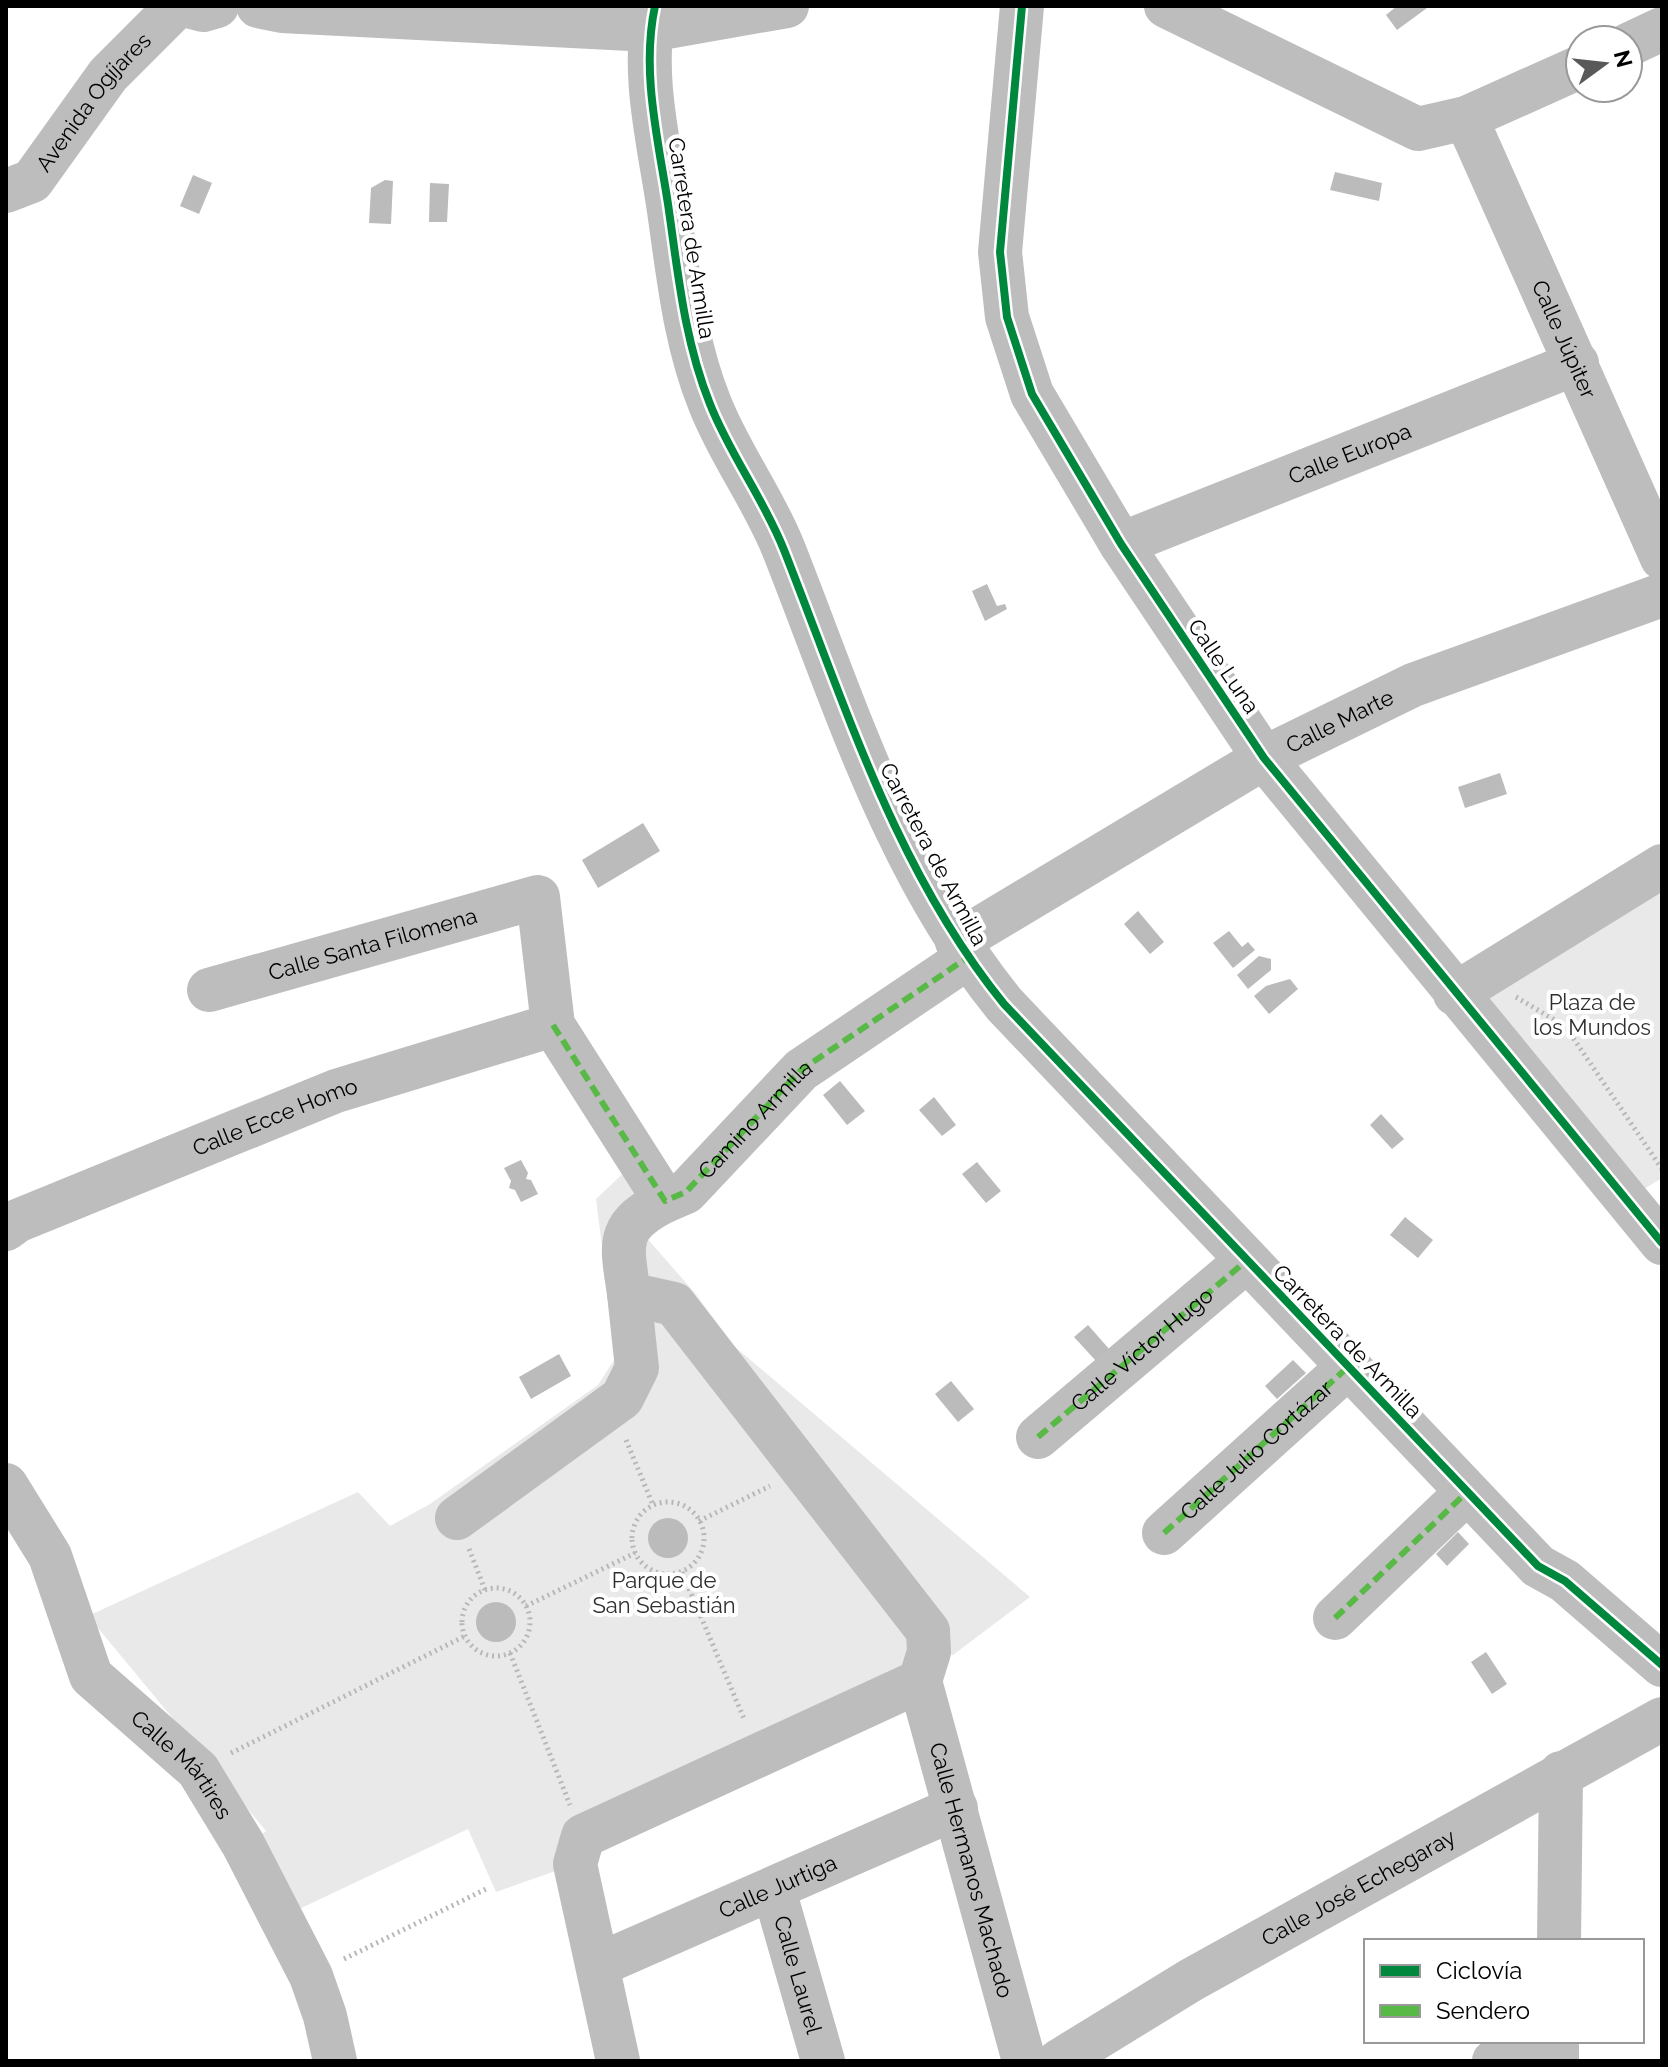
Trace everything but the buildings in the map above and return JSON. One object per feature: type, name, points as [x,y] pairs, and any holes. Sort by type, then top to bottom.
[{"type":"street","name":"Avenida Ogíjares","points":[[6,191],[32,181],[108,75],[177,6]]},
{"type":"street","points":[[188,6],[203,10],[217,6]]},
{"type":"street","points":[[258,6],[282,11],[652,18],[787,6]]},
{"type":"street","name":"Calle Luna","points":[[1022,6],[1000,252],[1007,317],[1032,394],[1121,544],[1264,758],[1472,983],[1655,1220]]},
{"type":"street","points":[[1166,6],[1418,129],[1466,118],[1564,74]]},
{"type":"street","name":"Carretera de Armilla","points":[[652,18],[651,91],[688,343],[711,407],[782,545],[880,799],[962,950],[1004,1004],[1246,1261],[1538,1566],[1565,1581],[1659,1692]]},
{"type":"street","name":"Calle Júpiter","points":[[1466,118],[1662,558]]},
{"type":"street","name":"Calle Europa","points":[[1121,544],[1577,363]]},
{"type":"street","name":"Calle Marte","points":[[962,950],[1264,758],[1413,685],[1662,595]]},
{"type":"street","points":[[1472,983],[1662,866]]},
{"type":"street","name":"Calle Santa Filomena","points":[[209,990],[538,897],[553,1025]]},
{"type":"street","name":"Camino Armilla","points":[[457,1518],[622,1398],[637,1368],[622,1242],[639,1213],[686,1192],[801,1070],[962,950]]},
{"type":"street","points":[[553,1025],[665,1201]]},
{"type":"street","name":"Calle Ecce Homo","points":[[6,1229],[17,1221],[336,1091],[553,1025]]},
{"type":"street","name":"Calle Víctor Hugo","points":[[1038,1437],[1246,1261]]},
{"type":"street","name":"Calle Hermanos Machado","points":[[629,1294],[674,1304],[928,1631],[924,1667],[956,1808],[1024,2061]]},
{"type":"street","name":"Calle Julio Cortázar","points":[[1164,1533],[1348,1367]]},
{"type":"street","name":"Calle Mártires","points":[[6,1485],[50,1556],[91,1676],[198,1770],[243,1844],[311,1976],[335,2061]]},
{"type":"street","points":[[1335,1618],[1467,1492]]},
{"type":"street","points":[[618,2061],[579,1850],[760,1755],[846,1716],[924,1667]]},
{"type":"street","name":"Calle José Echegaray","points":[[1059,2061],[1191,1980],[1561,1773],[1659,1692]]},
{"type":"street","points":[[1559,1939],[1561,1773]]},
{"type":"street","name":"Calle Jurtiga","points":[[598,1965],[956,1808]]},
{"type":"street","name":"Calle Laurel","points":[[774,1890],[823,2061]]},
{"type":"street","points":[[1494,2061],[1526,2043]]},
{"type":"path","points":[[1472,983],[1501,988],[1565,1026],[1662,1169]]},
{"type":"path","points":[[611,1406],[653,1505]]},
{"type":"path","points":[[699,1521],[803,1470]]},
{"type":"path","points":[[674,1503],[684,1506],[699,1521],[703,1545],[699,1556],[681,1571],[671,1574],[649,1569],[635,1553],[632,1542],[637,1520],[653,1505],[674,1503]]},
{"type":"path","points":[[526,1606],[635,1553]]},
{"type":"path","points":[[681,1571],[760,1755]]},
{"type":"path","points":[[485,1590],[509,1591],[526,1606],[530,1617],[526,1638],[510,1653],[489,1656],[471,1645],[465,1636],[463,1614],[468,1604],[485,1590]]},
{"type":"path","points":[[198,1770],[465,1636]]},
{"type":"path","points":[[510,1653],[579,1850]]},
{"type":"path","points":[[311,1976],[486,1889]]},
{"type":"green space","name":"Plaza de los Mundos","points":[[1662,888],[1662,1178],[1641,1191],[1487,997]]},
{"type":"green space","name":"Parque de San Sebastián","points":[[630,1167],[644,1235],[695,1293],[734,1346],[1030,1597],[953,1655],[929,1652],[855,1734],[575,1864],[496,1892],[468,1829],[293,1912],[259,1836],[266,1831],[88,1616],[358,1492],[390,1526],[430,1504],[598,1385],[616,1357],[596,1199]]},
{"type":"shaded area","points":[[1397,6],[1427,8],[1397,30],[1386,15]]},
{"type":"shaded area","points":[[1335,172],[1382,183],[1379,201],[1330,190]]},
{"type":"shaded area","points":[[193,175],[212,183],[199,214],[180,206]]},
{"type":"shaded area","points":[[385,180],[393,181],[391,224],[369,223],[371,188]]},
{"type":"shaded area","points":[[430,183],[449,184],[447,222],[429,222]]},
{"type":"shaded area","points":[[987,584],[997,606],[1005,604],[1007,609],[985,621],[972,591]]},
{"type":"shaded area","points":[[1500,773],[1507,794],[1465,808],[1458,787]]},
{"type":"shaded area","points":[[643,823],[660,851],[598,888],[582,860]]},
{"type":"shaded area","points":[[1138,911],[1164,942],[1150,954],[1124,924]]},
{"type":"shaded area","points":[[1229,931],[1242,947],[1248,942],[1255,950],[1233,968],[1213,943]]},
{"type":"shaded area","points":[[1259,956],[1271,959],[1271,970],[1248,989],[1237,975]]},
{"type":"shaded area","points":[[1290,979],[1298,989],[1269,1014],[1254,996],[1266,986]]},
{"type":"shaded area","points":[[840,1081],[865,1111],[847,1125],[823,1095]]},
{"type":"shaded area","points":[[934,1097],[956,1125],[942,1136],[919,1110]]},
{"type":"shaded area","points":[[1381,1114],[1404,1139],[1392,1149],[1370,1125]]},
{"type":"shaded area","points":[[521,1160],[528,1173],[526,1179],[531,1180],[538,1194],[521,1202],[515,1190],[509,1188],[511,1181],[504,1168]]},
{"type":"shaded area","points":[[977,1162],[1001,1191],[986,1203],[962,1174]]},
{"type":"shaded area","points":[[1405,1217],[1433,1240],[1418,1258],[1390,1235]]},
{"type":"shaded area","points":[[1088,1325],[1110,1350],[1097,1362],[1074,1337]]},
{"type":"shaded area","points":[[559,1354],[571,1376],[531,1399],[519,1377]]},
{"type":"shaded area","points":[[1293,1360],[1306,1373],[1277,1399],[1265,1386]]},
{"type":"shaded area","points":[[951,1381],[974,1409],[958,1422],[935,1394]]},
{"type":"shaded area","points":[[668,1518],[682,1524],[688,1538],[682,1552],[668,1558],[654,1552],[648,1538],[654,1524]]},
{"type":"shaded area","points":[[1458,1532],[1469,1544],[1447,1566],[1436,1554]]},
{"type":"shaded area","points":[[496,1602],[510,1608],[516,1622],[510,1636],[496,1642],[482,1636],[476,1622],[482,1608]]},
{"type":"shaded area","points":[[1486,1652],[1507,1684],[1492,1694],[1471,1662]]},
{"type":"marked path","points":[[553,1025],[665,1201],[686,1192],[801,1070],[967,958]]},
{"type":"marked path","points":[[1038,1437],[1246,1261]]},
{"type":"marked path","points":[[1164,1533],[1348,1367]]},
{"type":"marked path","points":[[1335,1618],[1467,1492]]},
{"type":"cycle path","points":[[655,6],[650,55],[652,105],[683,306],[701,380],[718,423],[776,531],[852,728],[903,843],[933,899],[966,953],[1004,1004],[1538,1566],[1565,1581],[1662,1665]]},
{"type":"cycle path","points":[[1022,6],[1000,252],[1007,317],[1032,394],[1121,544],[1264,758],[1662,1243]]}]
